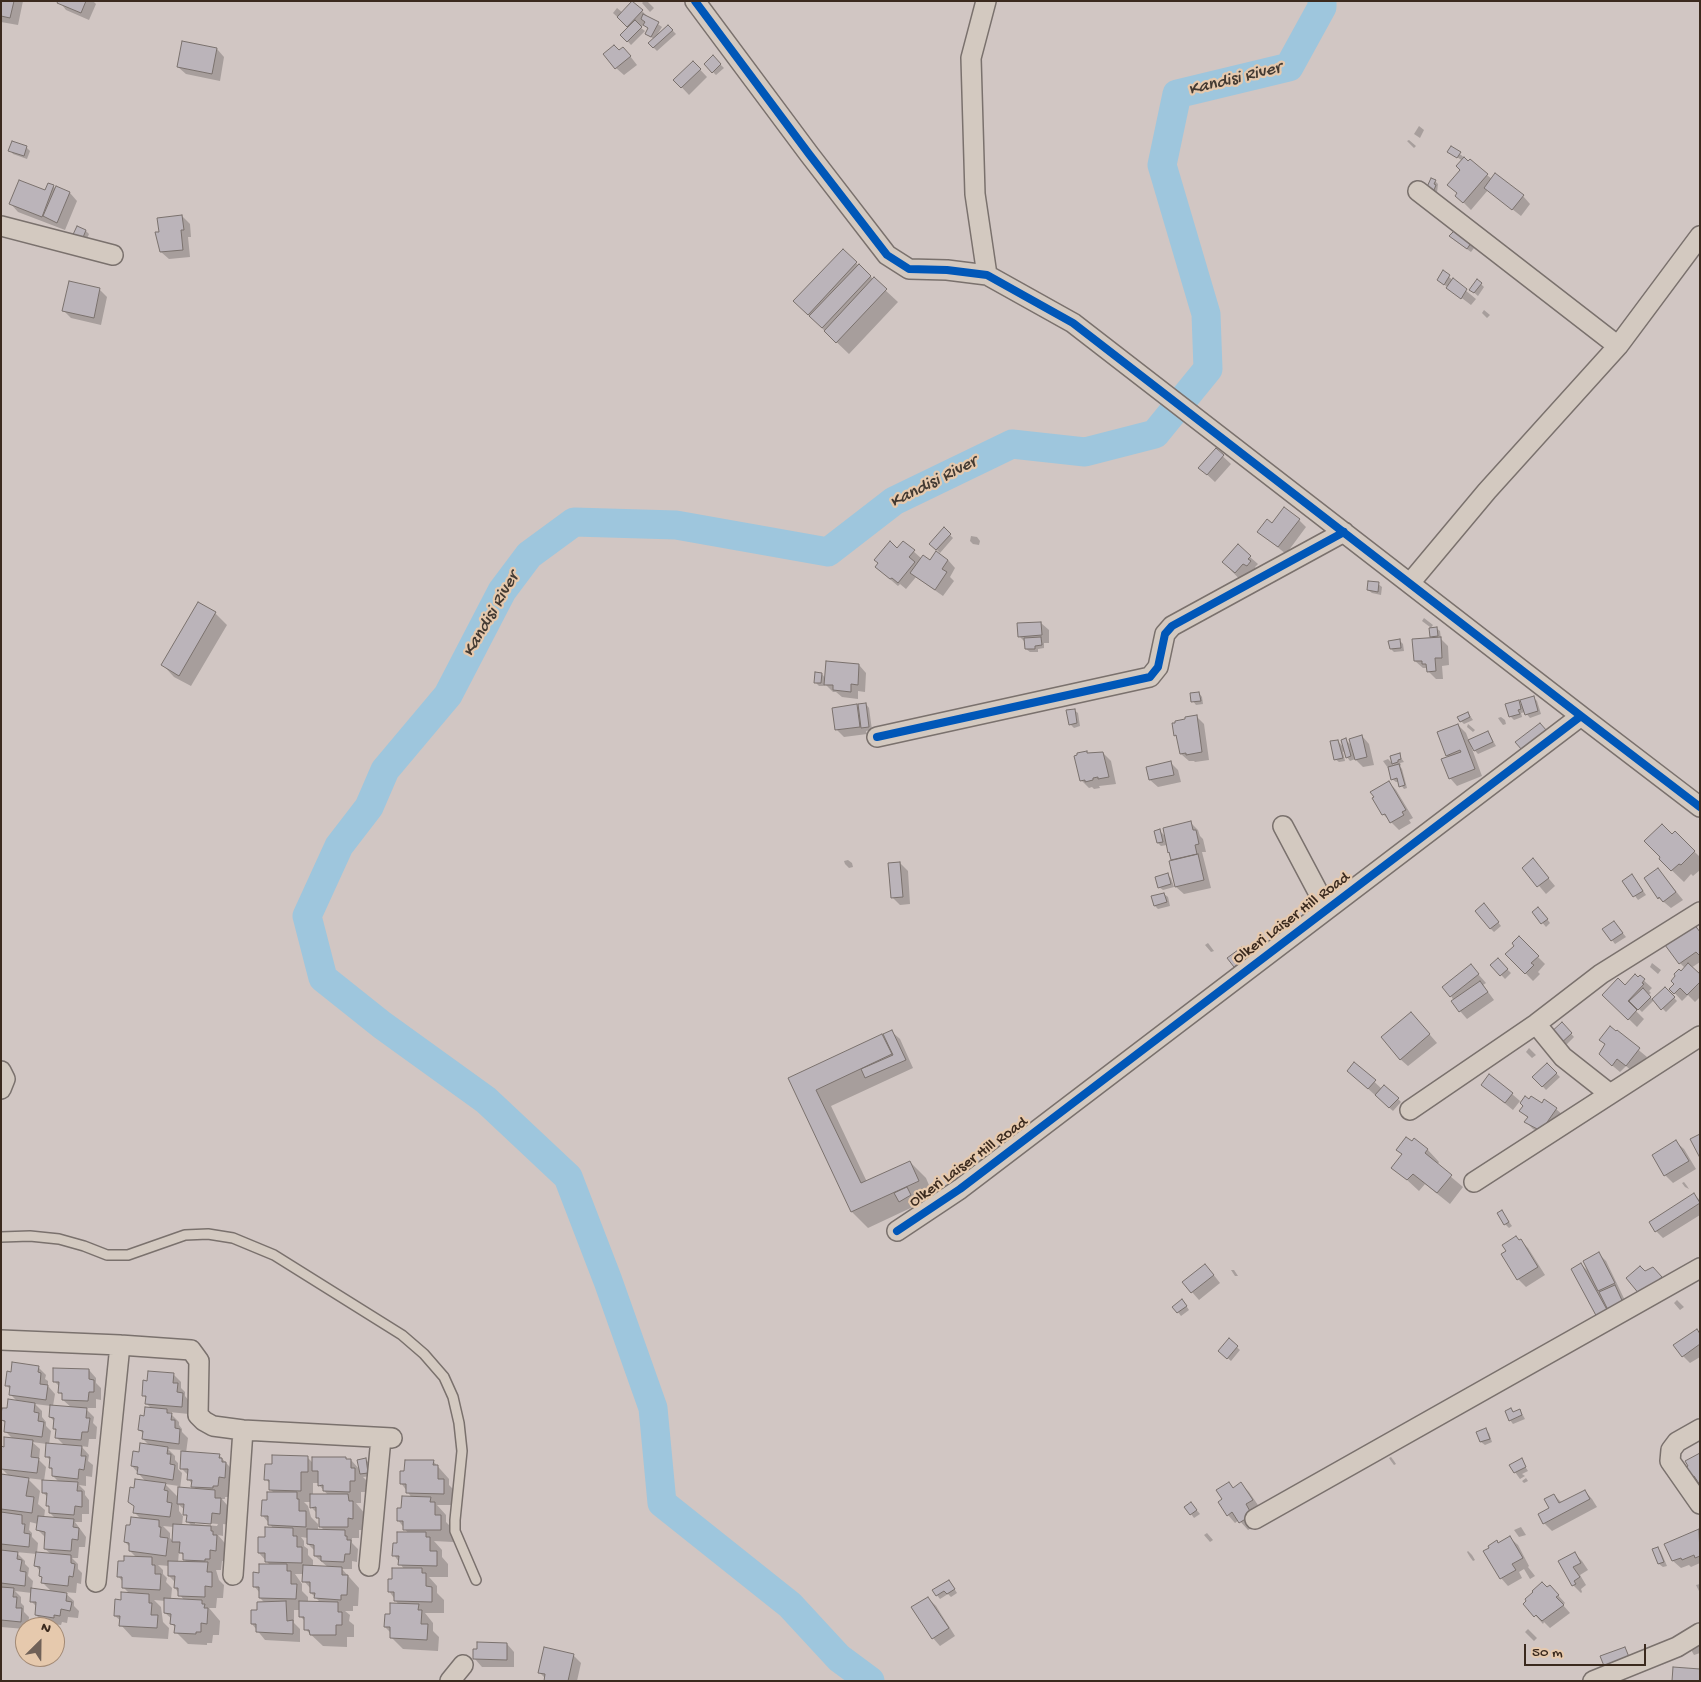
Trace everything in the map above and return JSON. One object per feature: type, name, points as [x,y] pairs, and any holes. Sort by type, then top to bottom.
[{"type":"street","points":[[695,1],[887,255],[909,269],[947,270],[987,275],[1073,323],[1700,807]]},
{"type":"street","points":[[986,1],[971,58],[975,194],[987,275]]},
{"type":"street","points":[[1418,191],[1618,346]]},
{"type":"street","points":[[1,226],[113,256]]},
{"type":"street","points":[[1410,583],[1487,491],[1618,346],[1700,236]]},
{"type":"street","points":[[876,737],[1150,677],[1158,667],[1165,634],[1172,626],[1344,532]]},
{"type":"street","name":"Olkeri Laiser Hill Road","points":[[897,1231],[960,1189],[1581,716]]},
{"type":"street","points":[[1283,826],[1327,909]]},
{"type":"street","points":[[1410,1110],[1536,1024],[1601,974],[1700,912]]},
{"type":"street","points":[[1536,1024],[1563,1058],[1610,1094]]},
{"type":"street","points":[[1474,1182],[1700,1036]]},
{"type":"street","points":[[1,1071],[5,1079],[1,1089]]},
{"type":"street","points":[[1255,1519],[1700,1268]]},
{"type":"street","points":[[1,1340],[191,1350],[199,1360],[198,1415],[213,1426],[243,1430],[386,1438],[369,1566]]},
{"type":"street","points":[[96,1582],[120,1345]]},
{"type":"street","points":[[1700,1429],[1677,1442],[1671,1450],[1670,1461],[1700,1504]]},
{"type":"street","points":[[233,1575],[243,1430]]},
{"type":"street","points":[[1593,1681],[1678,1647],[1700,1633]]},
{"type":"street","points":[[450,1681],[463,1665]]},
{"type":"lane","points":[[1,1237],[30,1236],[59,1239],[107,1255],[128,1255],[185,1235],[208,1234],[233,1238],[274,1255],[402,1335],[424,1354],[444,1377],[453,1397],[462,1450],[455,1531],[476,1580]]},
{"type":"building","points":[[1,1],[14,1],[10,18],[1,16]]},
{"type":"building","points":[[58,1],[86,1],[81,13],[57,3]]},
{"type":"building","points":[[632,1],[643,10],[627,27],[617,17]]},
{"type":"building","points":[[643,14],[659,22],[651,37],[645,34],[648,28],[643,25],[645,22],[641,19]]},
{"type":"building","points":[[635,20],[642,27],[627,42],[620,35]]},
{"type":"building","points":[[668,25],[673,30],[653,48],[648,43]]},
{"type":"building","points":[[182,41],[217,48],[212,74],[177,67]]},
{"type":"building","points":[[614,45],[619,50],[623,47],[631,56],[615,69],[603,54]]},
{"type":"building","points":[[713,55],[721,64],[712,73],[704,64]]},
{"type":"building","points":[[693,61],[701,69],[681,88],[673,80]]},
{"type":"building","points":[[12,141],[27,146],[24,156],[8,151]]},
{"type":"building","points":[[1451,146],[1461,152],[1457,158],[1447,152]]},
{"type":"building","points":[[1464,157],[1468,161],[1470,159],[1488,174],[1463,203],[1455,196],[1457,193],[1447,185],[1460,170],[1456,166]]},
{"type":"building","points":[[1495,173],[1524,195],[1512,210],[1484,188]]},
{"type":"building","points":[[1431,178],[1436,180],[1434,190],[1427,187]]},
{"type":"building","points":[[19,180],[45,190],[48,183],[54,185],[42,217],[9,204]]},
{"type":"building","points":[[56,186],[70,192],[57,223],[43,216]]},
{"type":"building","points":[[182,215],[184,230],[181,230],[183,250],[160,252],[155,232],[159,232],[157,218]]},
{"type":"building","points":[[77,226],[86,230],[80,245],[70,241]]},
{"type":"building","points":[[1454,231],[1471,243],[1467,249],[1449,236]]},
{"type":"building","points":[[843,249],[857,262],[808,315],[793,301]]},
{"type":"building","points":[[859,264],[871,276],[822,328],[809,316]]},
{"type":"building","points":[[1443,270],[1450,275],[1444,285],[1437,280]]},
{"type":"building","points":[[874,277],[887,289],[836,343],[824,331]]},
{"type":"building","points":[[1453,278],[1467,289],[1461,299],[1446,288]]},
{"type":"building","points":[[1477,279],[1482,283],[1474,293],[1469,290]]},
{"type":"building","points":[[69,281],[100,288],[94,318],[62,311]]},
{"type":"building","points":[[1216,448],[1224,455],[1207,475],[1198,468]]},
{"type":"building","points":[[1284,507],[1300,519],[1278,547],[1257,532],[1267,519],[1272,523]]},
{"type":"building","points":[[944,527],[951,534],[936,550],[929,544]]},
{"type":"building","points":[[890,541],[897,548],[903,541],[915,550],[909,557],[915,562],[898,583],[875,567],[878,563],[874,560]]},
{"type":"building","points":[[1238,544],[1251,556],[1248,559],[1251,561],[1247,566],[1243,564],[1235,573],[1222,562]]},
{"type":"building","points":[[936,551],[948,560],[942,569],[947,572],[935,590],[910,573],[923,555],[930,560]]},
{"type":"building","points":[[1368,581],[1379,582],[1378,592],[1367,590]]},
{"type":"building","points":[[198,602],[216,612],[179,676],[161,665]]},
{"type":"building","points":[[1041,622],[1042,635],[1018,637],[1017,623]]},
{"type":"building","points":[[1437,627],[1438,636],[1430,637],[1429,628]]},
{"type":"building","points":[[1041,637],[1042,645],[1035,646],[1035,649],[1025,649],[1024,638]]},
{"type":"building","points":[[1441,637],[1442,658],[1435,658],[1436,671],[1427,672],[1426,664],[1422,664],[1422,661],[1414,661],[1412,639]]},
{"type":"building","points":[[1400,639],[1401,648],[1390,649],[1388,641]]},
{"type":"building","points":[[826,661],[859,664],[858,685],[851,684],[851,692],[833,690],[833,685],[824,685]]},
{"type":"building","points":[[815,672],[822,673],[821,683],[814,683]]},
{"type":"building","points":[[1199,692],[1201,701],[1191,702],[1190,693]]},
{"type":"building","points":[[1534,696],[1538,711],[1525,715],[1520,700]]},
{"type":"building","points":[[1519,700],[1521,709],[1518,710],[1520,714],[1509,717],[1505,704]]},
{"type":"building","points":[[866,703],[869,727],[861,728],[858,704]]},
{"type":"building","points":[[857,704],[860,727],[835,730],[832,708]]},
{"type":"building","points":[[1075,709],[1077,723],[1069,725],[1066,710]]},
{"type":"building","points":[[1468,712],[1470,717],[1460,722],[1457,717]]},
{"type":"building","points":[[1197,715],[1202,752],[1186,755],[1186,753],[1180,754],[1172,723],[1185,719],[1185,717]]},
{"type":"building","points":[[1540,723],[1547,731],[1522,750],[1515,742]]},
{"type":"building","points":[[1458,724],[1475,769],[1449,779],[1441,759],[1461,752],[1460,750],[1446,756],[1437,732]]},
{"type":"building","points":[[1488,731],[1493,742],[1474,751],[1468,740]]},
{"type":"building","points":[[1362,735],[1367,757],[1355,760],[1349,739]]},
{"type":"building","points":[[1346,738],[1351,756],[1346,758],[1341,740]]},
{"type":"building","points":[[1338,740],[1343,758],[1334,760],[1330,741]]},
{"type":"building","points":[[1087,751],[1087,753],[1103,752],[1109,777],[1093,778],[1093,780],[1085,782],[1085,780],[1080,781],[1074,756],[1077,753]]},
{"type":"building","points":[[1400,753],[1401,759],[1392,764],[1390,756]]},
{"type":"building","points":[[1171,761],[1174,775],[1149,780],[1146,767]]},
{"type":"building","points":[[1399,764],[1405,785],[1399,787],[1397,778],[1391,780],[1388,767]]},
{"type":"building","points":[[1389,781],[1406,810],[1402,812],[1404,815],[1390,823],[1385,814],[1382,815],[1370,792]]},
{"type":"building","points":[[1191,821],[1193,830],[1196,830],[1199,844],[1195,845],[1197,854],[1171,860],[1163,828]]},
{"type":"building","points":[[1662,824],[1672,834],[1675,831],[1695,851],[1681,865],[1679,864],[1671,871],[1644,841]]},
{"type":"building","points":[[1160,829],[1163,842],[1157,843],[1154,831]]},
{"type":"building","points":[[1198,854],[1204,880],[1175,887],[1169,861]]},
{"type":"building","points":[[1533,858],[1549,878],[1537,887],[1522,868]]},
{"type":"building","points":[[900,862],[903,897],[891,898],[888,863]]},
{"type":"building","points":[[1658,868],[1676,892],[1663,902],[1659,897],[1658,899],[1644,878]]},
{"type":"building","points":[[1168,873],[1171,884],[1158,888],[1155,877]]},
{"type":"building","points":[[1632,874],[1643,891],[1633,897],[1622,881]]},
{"type":"building","points":[[1164,893],[1167,902],[1154,906],[1151,896]]},
{"type":"building","points":[[1484,903],[1499,922],[1490,929],[1475,911]]},
{"type":"building","points":[[1538,907],[1548,919],[1541,924],[1532,912]]},
{"type":"building","points":[[1614,921],[1623,933],[1611,941],[1602,929]]},
{"type":"building","points":[[1694,924],[1700,932],[1700,956],[1696,952],[1679,964],[1665,945]]},
{"type":"building","points":[[1519,936],[1539,956],[1531,963],[1534,965],[1525,974],[1505,954],[1514,946],[1512,943]]},
{"type":"building","points":[[1242,947],[1249,956],[1234,967],[1227,958]]},
{"type":"building","points":[[1498,958],[1508,969],[1500,976],[1490,965]]},
{"type":"building","points":[[1688,963],[1700,974],[1700,982],[1687,995],[1680,988],[1674,994],[1669,989],[1674,984],[1671,981],[1675,976],[1674,974],[1679,969],[1681,971]]},
{"type":"building","points":[[1471,964],[1479,974],[1450,997],[1442,987]]},
{"type":"building","points":[[1635,974],[1645,979],[1642,983],[1644,984],[1628,1001],[1637,1010],[1628,1020],[1602,995],[1618,978],[1625,985]]},
{"type":"building","points":[[1480,981],[1488,992],[1459,1012],[1451,1001]]},
{"type":"building","points":[[1665,987],[1675,997],[1661,1010],[1652,999]]},
{"type":"building","points":[[1643,988],[1651,997],[1638,1010],[1629,1001]]},
{"type":"building","points":[[1411,1012],[1430,1034],[1400,1060],[1381,1037]]},
{"type":"building","points":[[1562,1022],[1572,1033],[1558,1046],[1548,1035]]},
{"type":"building","points":[[1610,1026],[1640,1048],[1626,1066],[1617,1059],[1612,1066],[1599,1054],[1605,1044],[1599,1040]]},
{"type":"building","points":[[892,1030],[906,1060],[865,1078],[861,1069],[893,1055],[883,1034]]},
{"type":"building","points":[[882,1034],[892,1054],[816,1090],[861,1183],[910,1161],[919,1181],[851,1212],[788,1078]]},
{"type":"building","points":[[1354,1062],[1376,1080],[1368,1089],[1347,1071]]},
{"type":"building","points":[[1547,1063],[1557,1073],[1542,1087],[1532,1077]]},
{"type":"building","points":[[1489,1074],[1513,1093],[1505,1103],[1481,1085]]},
{"type":"building","points":[[1384,1085],[1399,1098],[1389,1108],[1375,1095]]},
{"type":"building","points":[[1525,1096],[1529,1099],[1531,1096],[1542,1103],[1544,1099],[1557,1108],[1541,1131],[1524,1122],[1528,1117],[1519,1111],[1523,1106],[1520,1103]]},
{"type":"building","points":[[1700,1134],[1700,1158],[1690,1139]]},
{"type":"building","points":[[1406,1137],[1412,1141],[1414,1138],[1428,1149],[1425,1153],[1452,1175],[1437,1193],[1413,1174],[1407,1180],[1391,1168],[1402,1154],[1396,1150]]},
{"type":"building","points":[[1676,1140],[1689,1161],[1664,1176],[1652,1155]]},
{"type":"building","points":[[907,1187],[911,1195],[899,1202],[894,1193]]},
{"type":"building","points":[[1694,1193],[1700,1203],[1655,1232],[1649,1222]]},
{"type":"building","points":[[1502,1210],[1509,1222],[1504,1225],[1497,1213]]},
{"type":"building","points":[[1516,1236],[1519,1240],[1521,1239],[1538,1267],[1517,1280],[1501,1254],[1506,1251],[1502,1245]]},
{"type":"building","points":[[1599,1252],[1615,1283],[1598,1291],[1583,1261]]},
{"type":"building","points":[[1581,1263],[1610,1315],[1599,1321],[1571,1269]]},
{"type":"building","points":[[1205,1264],[1214,1275],[1191,1293],[1182,1282]]},
{"type":"building","points":[[1640,1266],[1645,1271],[1653,1267],[1662,1277],[1640,1295],[1626,1278]]},
{"type":"building","points":[[1615,1285],[1625,1307],[1610,1314],[1599,1292]]},
{"type":"building","points":[[1182,1299],[1187,1306],[1177,1313],[1172,1307]]},
{"type":"building","points":[[1697,1329],[1700,1334],[1700,1344],[1682,1357],[1673,1345]]},
{"type":"building","points":[[1229,1338],[1238,1346],[1227,1359],[1218,1351]]},
{"type":"building","points":[[12,1362],[39,1366],[38,1372],[41,1373],[40,1384],[48,1385],[46,1400],[9,1395],[10,1386],[5,1386],[7,1371],[11,1372]]},
{"type":"building","points":[[53,1368],[89,1369],[89,1379],[94,1380],[94,1392],[89,1392],[88,1401],[62,1400],[62,1393],[58,1393],[59,1382],[53,1382]]},
{"type":"building","points":[[148,1371],[174,1373],[173,1383],[178,1383],[177,1392],[183,1393],[182,1407],[145,1404],[146,1396],[142,1396],[143,1380],[147,1381]]},
{"type":"building","points":[[8,1399],[35,1403],[34,1412],[39,1413],[38,1421],[44,1422],[42,1437],[4,1432],[5,1421],[1,1420],[1,1414],[2,1408],[7,1408]]},
{"type":"building","points":[[50,1405],[87,1408],[86,1418],[90,1418],[88,1432],[82,1432],[81,1440],[55,1438],[56,1429],[53,1429],[54,1418],[49,1417]]},
{"type":"building","points":[[145,1407],[167,1409],[167,1413],[172,1413],[171,1420],[175,1420],[175,1428],[180,1429],[179,1444],[142,1439],[143,1431],[138,1430],[140,1415],[144,1416]]},
{"type":"building","points":[[1511,1408],[1513,1412],[1520,1409],[1522,1415],[1509,1421],[1505,1411]]},
{"type":"building","points":[[1486,1428],[1490,1439],[1480,1442],[1476,1432]]},
{"type":"building","points":[[4,1437],[33,1440],[31,1457],[39,1458],[37,1473],[1,1469],[1,1446],[4,1447]]},
{"type":"building","points":[[46,1443],[82,1446],[81,1456],[86,1456],[84,1470],[79,1469],[78,1479],[52,1476],[52,1468],[49,1468],[50,1457],[45,1457]]},
{"type":"building","points":[[140,1443],[168,1447],[167,1454],[171,1454],[170,1464],[175,1465],[173,1480],[137,1474],[138,1467],[131,1466],[133,1451],[139,1452]]},
{"type":"building","points":[[181,1451],[220,1454],[219,1458],[222,1458],[222,1462],[226,1462],[225,1478],[219,1477],[218,1486],[213,1486],[213,1488],[191,1487],[192,1480],[187,1480],[188,1469],[180,1469]]},
{"type":"building","points":[[1700,1453],[1700,1485],[1694,1476],[1689,1479],[1684,1469],[1688,1466],[1685,1461]]},
{"type":"building","points":[[272,1455],[308,1456],[308,1472],[301,1472],[301,1491],[269,1490],[269,1480],[264,1480],[265,1464],[272,1464]]},
{"type":"building","points":[[312,1457],[346,1457],[346,1459],[351,1459],[351,1468],[355,1468],[355,1481],[350,1481],[350,1492],[323,1491],[323,1485],[318,1486],[318,1471],[312,1471]]},
{"type":"building","points":[[366,1458],[368,1473],[360,1474],[357,1460]]},
{"type":"building","points":[[1522,1458],[1526,1467],[1514,1473],[1509,1465]]},
{"type":"building","points":[[405,1460],[434,1460],[433,1465],[438,1465],[438,1479],[444,1479],[444,1494],[406,1493],[406,1484],[400,1484],[400,1471],[404,1471]]},
{"type":"building","points":[[1,1474],[29,1478],[26,1496],[34,1497],[32,1513],[1,1509]]},
{"type":"building","points":[[135,1479],[166,1483],[164,1490],[168,1491],[167,1502],[172,1503],[170,1517],[133,1513],[134,1506],[128,1502],[130,1487],[134,1488]]},
{"type":"building","points":[[42,1480],[78,1482],[77,1491],[82,1491],[82,1507],[75,1506],[74,1515],[49,1513],[49,1506],[46,1506],[47,1493],[42,1493]]},
{"type":"building","points":[[1229,1482],[1233,1488],[1241,1482],[1253,1500],[1246,1504],[1252,1515],[1239,1523],[1232,1512],[1227,1516],[1218,1502],[1222,1499],[1216,1490]]},
{"type":"building","points":[[178,1487],[215,1490],[215,1498],[221,1498],[220,1514],[212,1513],[211,1524],[186,1522],[187,1515],[183,1515],[184,1504],[177,1504]]},
{"type":"building","points":[[1585,1490],[1590,1499],[1543,1524],[1538,1514],[1549,1508],[1544,1499],[1554,1494],[1559,1503]]},
{"type":"building","points":[[267,1492],[297,1492],[299,1511],[306,1511],[306,1527],[268,1525],[268,1516],[261,1516],[262,1500],[267,1500]]},
{"type":"building","points":[[310,1494],[348,1494],[349,1501],[353,1501],[353,1519],[348,1518],[348,1527],[319,1527],[319,1518],[316,1518],[316,1507],[310,1508]]},
{"type":"building","points":[[402,1496],[431,1497],[430,1502],[435,1502],[435,1515],[441,1515],[441,1530],[403,1530],[403,1521],[397,1521],[397,1508],[401,1508]]},
{"type":"building","points":[[1191,1502],[1197,1510],[1190,1515],[1184,1507]]},
{"type":"building","points":[[1,1512],[22,1515],[22,1524],[25,1524],[24,1533],[30,1534],[29,1547],[1,1544]]},
{"type":"building","points":[[38,1516],[74,1519],[73,1527],[79,1528],[78,1540],[72,1539],[71,1551],[44,1549],[45,1532],[36,1530]]},
{"type":"building","points":[[131,1517],[159,1520],[159,1527],[161,1527],[160,1537],[168,1538],[166,1556],[129,1551],[129,1543],[124,1542],[126,1525],[130,1525]]},
{"type":"building","points":[[173,1524],[211,1526],[213,1535],[217,1535],[216,1551],[210,1550],[210,1559],[205,1559],[205,1561],[183,1560],[183,1553],[179,1553],[180,1542],[172,1542]]},
{"type":"building","points":[[265,1527],[293,1528],[293,1536],[297,1536],[297,1547],[302,1547],[302,1563],[265,1562],[265,1553],[258,1553],[258,1537],[265,1537]]},
{"type":"building","points":[[307,1529],[345,1530],[347,1540],[351,1540],[350,1554],[345,1554],[344,1562],[321,1561],[321,1556],[314,1556],[314,1545],[307,1544]]},
{"type":"building","points":[[1699,1529],[1700,1556],[1695,1558],[1694,1555],[1682,1560],[1681,1558],[1672,1561],[1664,1544]]},
{"type":"building","points":[[397,1532],[426,1532],[426,1537],[430,1537],[430,1551],[437,1551],[437,1566],[398,1565],[399,1556],[392,1556],[393,1543],[397,1543]]},
{"type":"building","points":[[1510,1536],[1523,1558],[1512,1564],[1516,1570],[1500,1579],[1483,1551],[1497,1540],[1498,1543]]},
{"type":"building","points":[[1658,1547],[1664,1562],[1658,1564],[1652,1549]]},
{"type":"building","points":[[1,1550],[18,1552],[17,1559],[22,1560],[20,1571],[26,1572],[25,1586],[1,1583]]},
{"type":"building","points":[[36,1552],[71,1555],[71,1563],[75,1564],[73,1577],[69,1576],[68,1586],[41,1583],[42,1577],[39,1576],[40,1567],[34,1566]]},
{"type":"building","points":[[1575,1552],[1581,1563],[1573,1567],[1580,1577],[1574,1581],[1576,1584],[1572,1586],[1558,1561]]},
{"type":"building","points":[[124,1556],[152,1557],[152,1565],[155,1565],[155,1574],[161,1574],[160,1590],[122,1588],[122,1577],[117,1577],[118,1561],[124,1561]]},
{"type":"building","points":[[168,1561],[208,1562],[207,1572],[212,1572],[212,1587],[205,1586],[205,1597],[178,1596],[178,1588],[174,1588],[175,1576],[168,1576]]},
{"type":"building","points":[[259,1564],[287,1564],[287,1571],[291,1571],[291,1584],[297,1584],[296,1599],[259,1598],[259,1587],[253,1587],[253,1572],[259,1573]]},
{"type":"building","points":[[303,1565],[342,1567],[342,1575],[348,1575],[347,1595],[341,1595],[341,1600],[314,1598],[315,1593],[310,1593],[310,1582],[302,1582]]},
{"type":"building","points":[[392,1568],[422,1568],[422,1573],[426,1573],[426,1586],[432,1587],[432,1602],[394,1601],[394,1592],[388,1592],[388,1579],[392,1579]]},
{"type":"building","points":[[949,1580],[955,1589],[947,1594],[944,1591],[936,1596],[932,1590]]},
{"type":"building","points":[[1542,1582],[1547,1587],[1550,1585],[1559,1595],[1556,1597],[1564,1605],[1542,1621],[1536,1615],[1534,1617],[1523,1604],[1526,1601],[1525,1599]]},
{"type":"building","points":[[1,1587],[14,1588],[13,1597],[17,1597],[16,1608],[22,1608],[21,1617],[15,1617],[15,1621],[1,1620]]},
{"type":"building","points":[[31,1588],[67,1593],[66,1601],[72,1602],[70,1611],[61,1609],[60,1616],[48,1617],[35,1615],[36,1602],[30,1602]]},
{"type":"building","points":[[121,1592],[149,1594],[149,1603],[152,1603],[151,1615],[158,1615],[157,1628],[119,1626],[120,1616],[114,1616],[115,1599],[121,1600]]},
{"type":"building","points":[[928,1597],[949,1628],[932,1639],[911,1607]]},
{"type":"building","points":[[164,1598],[202,1600],[202,1604],[205,1604],[204,1608],[208,1608],[207,1624],[201,1623],[201,1632],[196,1632],[196,1634],[174,1633],[175,1625],[170,1624],[171,1614],[164,1613]]},
{"type":"building","points":[[286,1601],[287,1621],[293,1620],[293,1634],[256,1632],[256,1624],[251,1624],[251,1610],[257,1610],[257,1602]]},
{"type":"building","points":[[299,1601],[338,1602],[338,1612],[342,1612],[342,1625],[336,1625],[336,1635],[310,1635],[309,1630],[304,1630],[304,1617],[299,1617]]},
{"type":"building","points":[[390,1603],[419,1604],[418,1610],[422,1610],[421,1624],[428,1624],[427,1640],[390,1638],[390,1627],[384,1627],[385,1614],[390,1614]]},
{"type":"building","points":[[477,1642],[507,1643],[507,1660],[473,1659],[473,1649],[477,1649]]},
{"type":"building","points":[[544,1647],[574,1654],[568,1681],[544,1681],[545,1674],[538,1673]]},
{"type":"building","points":[[1625,1647],[1629,1657],[1604,1666],[1600,1656]]},
{"type":"building","points":[[1673,1667],[1700,1669],[1700,1681],[1672,1681]]},
{"type":"waterway","name":"Kandisi River","points":[[870,1681],[839,1658],[790,1605],[662,1503],[653,1408],[608,1281],[568,1177],[486,1100],[382,1025],[323,978],[307,916],[339,846],[369,807],[385,770],[448,695],[502,591],[529,555],[574,522],[676,525],[828,552],[894,501],[1012,444],[1085,452],[1155,434],[1208,369],[1206,314],[1162,165],[1177,94],[1289,67],[1322,7],[1322,1]]},
{"type":"cycle path","points":[[695,1],[887,255],[909,269],[947,270],[987,275],[1073,323],[1581,716]]},
{"type":"cycle path","points":[[877,737],[1150,677],[1158,667],[1165,634],[1172,626],[1344,532]]},
{"type":"cycle path","points":[[897,1231],[960,1189],[1581,716],[1700,807]]}]
